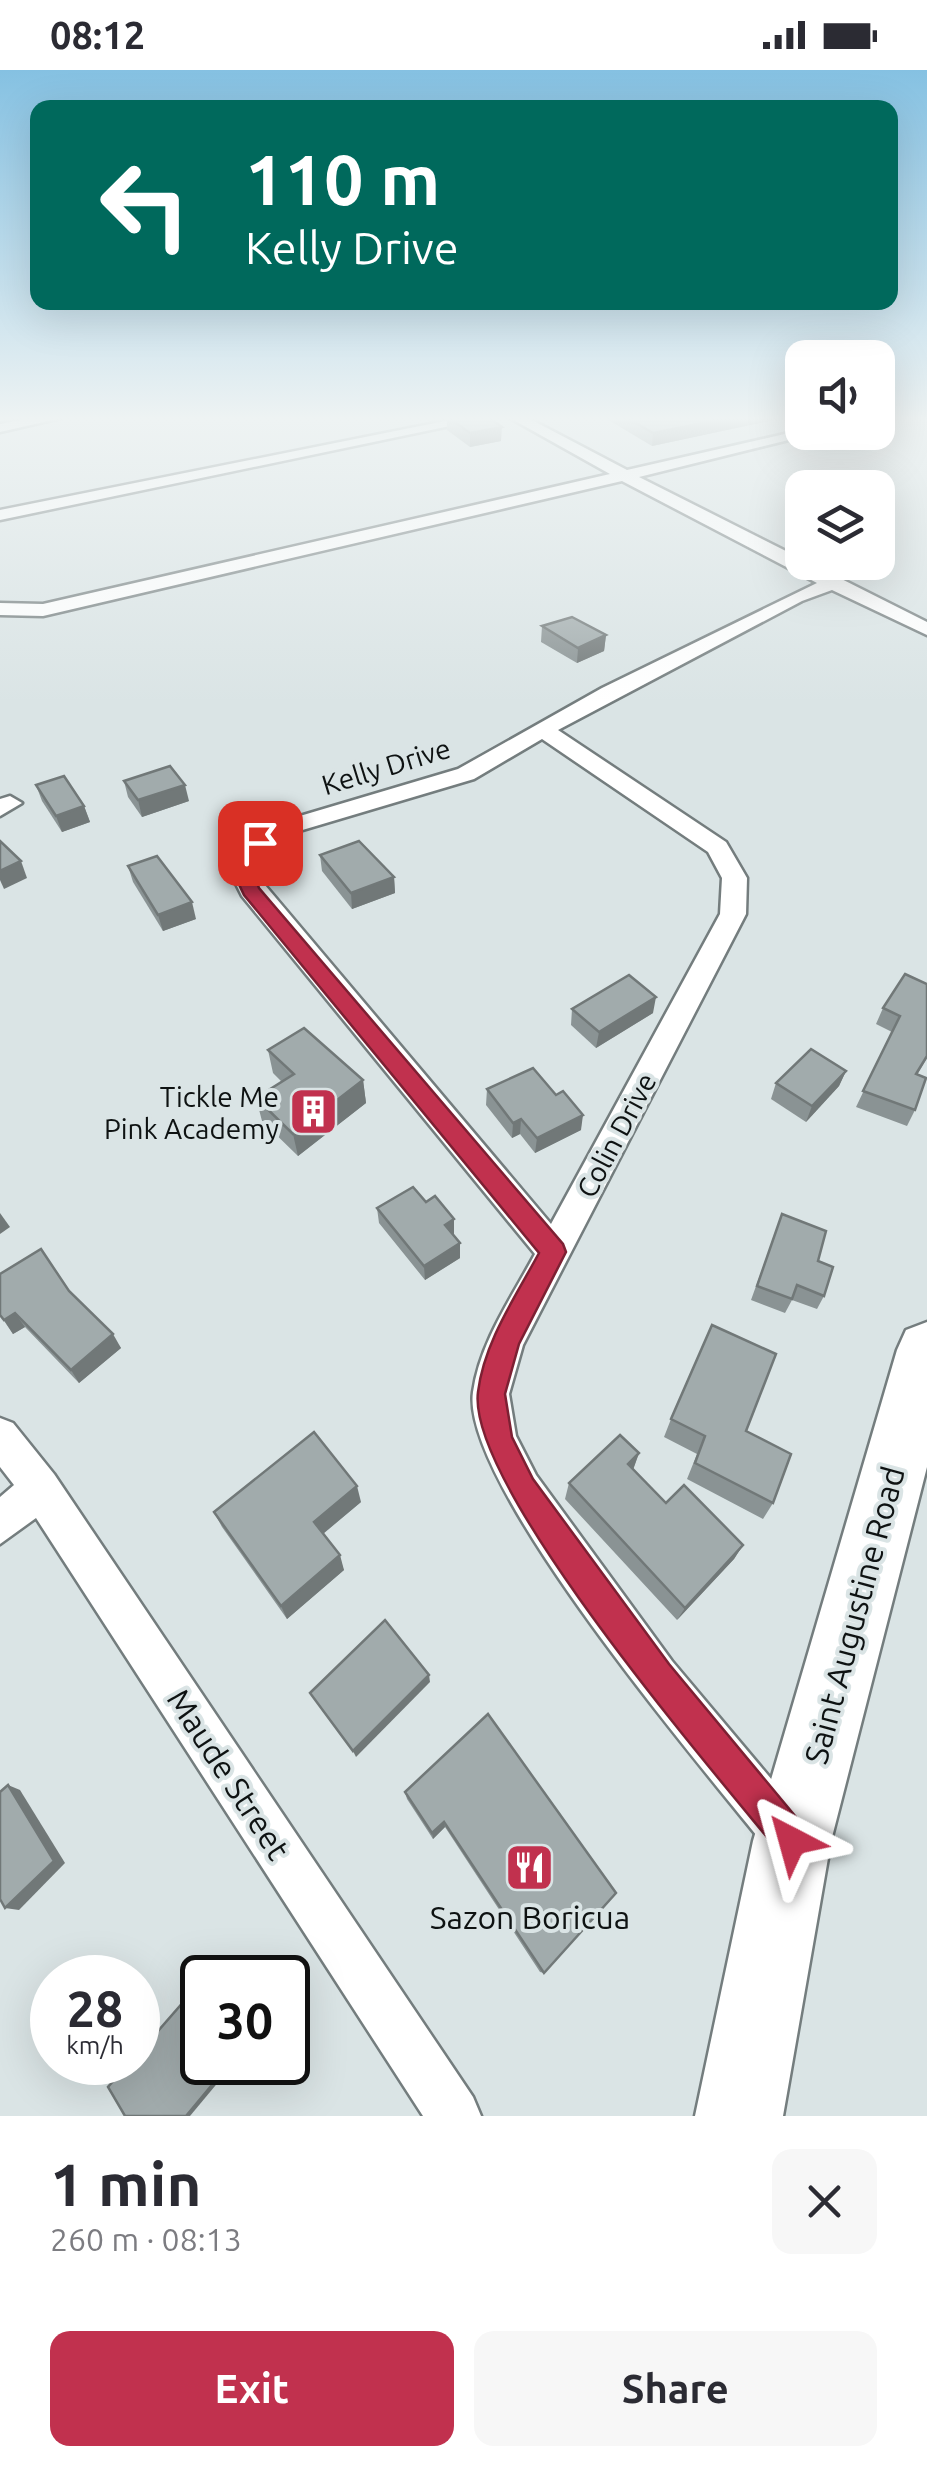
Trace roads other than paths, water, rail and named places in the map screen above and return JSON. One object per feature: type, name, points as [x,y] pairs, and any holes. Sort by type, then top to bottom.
[{"type":"main road","name":"Saint Augustine Road","points":[[739,2116],[792,1841],[926,1359]]},
{"type":"street","points":[[0,609],[43,610],[463,513]]},
{"type":"street","points":[[697,513],[927,629]]},
{"type":"street","name":"Kelly Drive","points":[[554,1252],[250,890],[246,878],[252,854],[281,829],[466,774],[755,616],[831,584]]},
{"type":"street","name":"Colin Drive","points":[[544,730],[717,847],[730,861],[738,895],[733,914],[506,1342],[491,1394],[498,1439],[522,1489],[657,1676],[792,1841]]},
{"type":"street","name":"Maude Street","points":[[0,1436],[40,1488],[454,2116]]},
{"type":"street","points":[[0,1524],[40,1488]]},
{"type":"place","name":"Tickle Me Pink Academy","points":[[314,1112]]},
{"type":"place","name":"Sazon Boricua","points":[[530,1867]]}]
